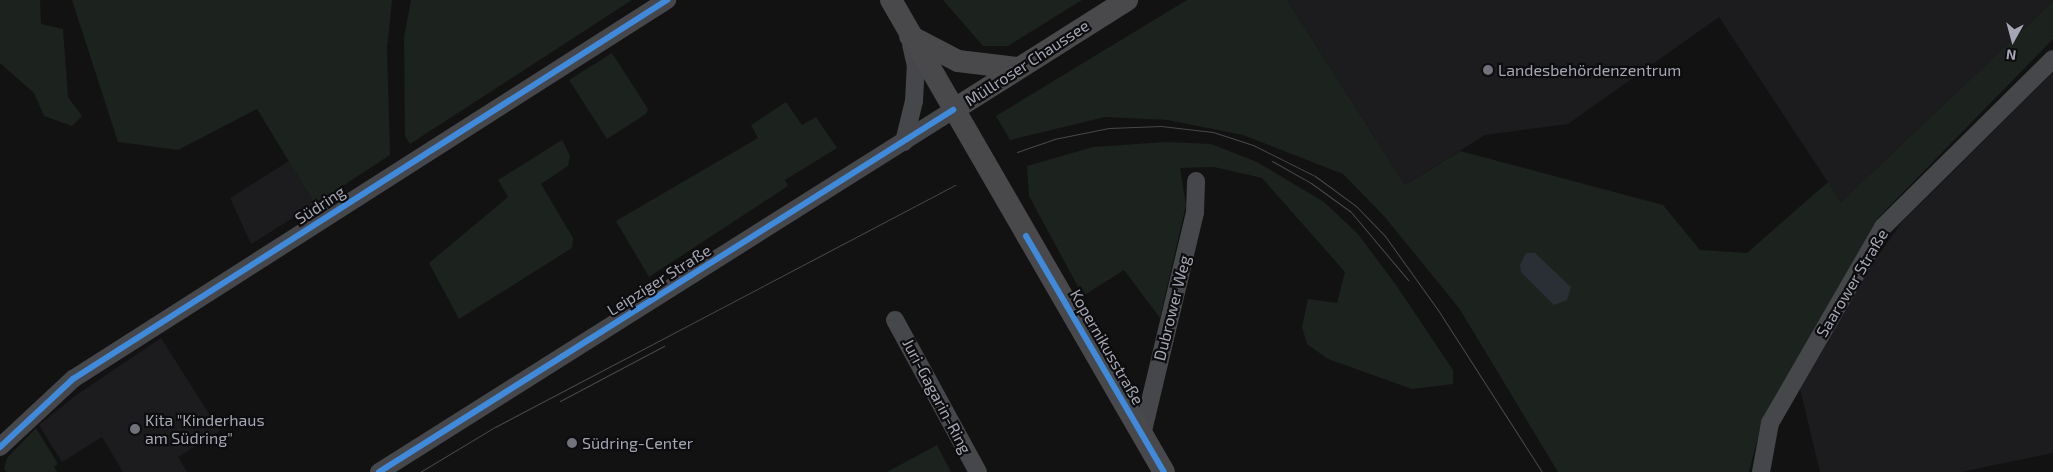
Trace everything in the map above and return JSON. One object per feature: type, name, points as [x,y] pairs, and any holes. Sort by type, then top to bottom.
[{"type":"main road","name":"Kopernikusstraße","points":[[891,0],[909,36],[1164,472]]},
{"type":"main road","name":"Müllroser Chaussee","points":[[953,110],[1127,0]]},
{"type":"main road","points":[[909,36],[958,61],[1017,68]]},
{"type":"street","name":"Südring","points":[[0,447],[73,379],[667,0]]},
{"type":"street","points":[[904,142],[912,117],[916,66],[909,36]]},
{"type":"street","name":"Saarower Straße","points":[[1760,472],[1770,424],[1884,227],[2053,59]]},
{"type":"street","name":"Leipziger Straße","points":[[379,472],[953,110]]},
{"type":"street","name":"Dubrower Weg","points":[[1142,435],[1195,212],[1196,181]]},
{"type":"street","name":"Juri-Gagarin-Ring","points":[[895,320],[978,472]]},
{"type":"shaded area","points":[[0,0],[40,0],[41,24],[63,29],[68,97],[82,116],[72,126],[44,116],[34,93],[0,63]]},
{"type":"shaded area","points":[[72,0],[392,0],[387,49],[390,155],[315,204],[257,109],[178,150],[118,142]]},
{"type":"shaded area","points":[[411,0],[632,0],[410,144],[405,136],[404,37]]},
{"type":"shaded area","points":[[943,0],[1082,0],[1008,46],[983,46]]},
{"type":"shaded area","points":[[1187,0],[1287,0],[1405,185],[1460,151],[1663,205],[1700,250],[1747,253],[1828,182],[1841,202],[2053,1],[2053,39],[1878,218],[1761,425],[1749,472],[1558,472],[1459,308],[1384,216],[1343,174],[1243,135],[1168,120],[1105,117],[1010,140],[996,116]]},
{"type":"shaded area","name":"Landesbehördenzentrum","points":[[1287,0],[2053,1],[1841,202],[1719,17],[1568,124],[1485,135],[1405,185]]},
{"type":"shaded area","points":[[612,53],[648,109],[646,114],[607,139],[569,80]]},
{"type":"shaded area","points":[[2053,72],[2053,453],[1961,472],[1820,472],[1800,389],[1859,282],[1902,222]]},
{"type":"shaded area","points":[[786,102],[802,125],[816,117],[837,148],[785,180],[788,186],[649,277],[616,221],[758,138],[751,125]]},
{"type":"shaded area","points":[[562,140],[570,156],[568,166],[541,184],[573,238],[572,248],[459,319],[429,263],[508,197],[498,180]]},
{"type":"shaded area","points":[[1165,142],[1211,144],[1257,162],[1324,202],[1358,234],[1396,285],[1453,370],[1453,384],[1412,389],[1328,359],[1307,344],[1302,327],[1308,299],[1337,303],[1345,272],[1262,178],[1214,167],[1180,168],[1186,205],[1160,318],[1124,270],[1083,296],[1029,196],[1027,166],[1093,147]]},
{"type":"shaded area","points":[[289,161],[315,204],[251,244],[230,198]]},
{"type":"shaded area","points":[[1526,253],[1535,253],[1571,287],[1567,300],[1554,305],[1521,272],[1520,265]]},
{"type":"shaded area","points":[[161,338],[220,431],[178,457],[187,472],[123,472],[102,437],[62,462],[39,425],[75,396]]},
{"type":"shaded area","points":[[36,428],[58,464],[54,467],[57,472],[7,472],[4,469],[7,458]]},
{"type":"shaded area","points":[[937,445],[951,472],[887,472]]},
{"type":"tram line","points":[[1017,152],[1054,139],[1109,128],[1161,126],[1213,132],[1253,145],[1315,176],[1356,206],[1385,236],[1438,310],[1542,472]]},
{"type":"tram line","points":[[1272,161],[1311,183],[1351,212],[1408,280]]},
{"type":"tram line","points":[[420,472],[495,427],[955,185]]},
{"type":"tram line","points":[[560,401],[664,346]]},
{"type":"cycle path","points":[[0,447],[73,379],[667,0]]},
{"type":"cycle path","points":[[379,472],[953,110]]},
{"type":"cycle path","points":[[1026,236],[1164,472]]},
{"type":"place","name":"Landesbehördenzentrum","points":[[1488,70]]},
{"type":"place","name":"Kita \"Kinderhaus am Südring\"","points":[[135,429]]},
{"type":"place","name":"Südring-Center","points":[[572,443]]}]
